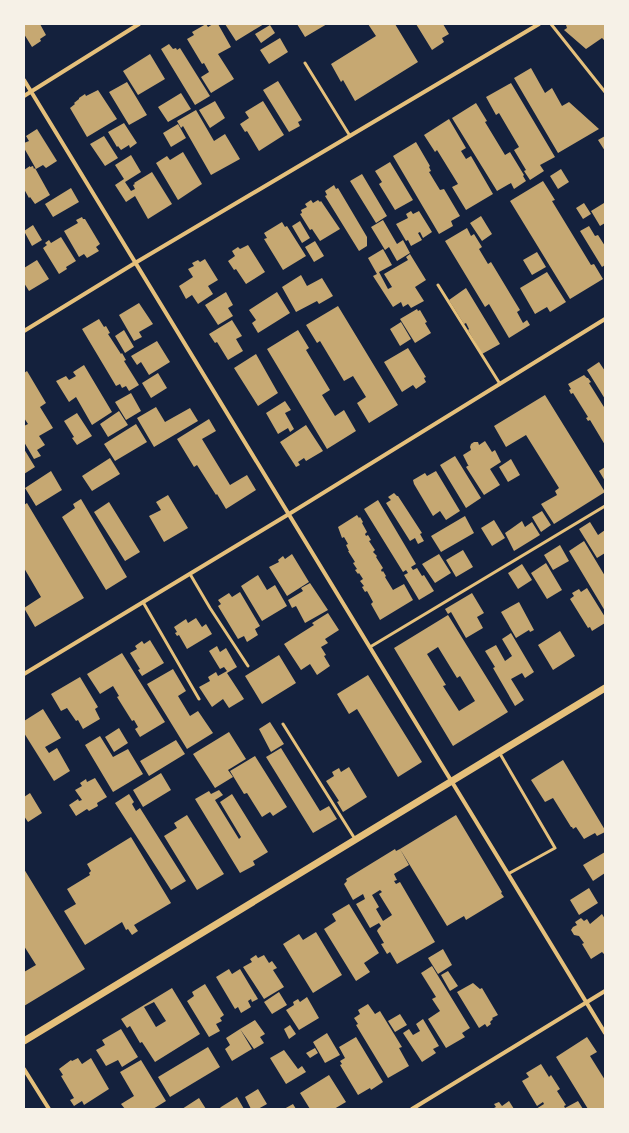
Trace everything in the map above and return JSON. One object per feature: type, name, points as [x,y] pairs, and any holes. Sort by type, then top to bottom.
[{"type":"street","points":[[24,96],[139,24]]},
{"type":"street","points":[[24,331],[135,263],[539,24]]},
{"type":"street","points":[[24,80],[605,1034]]},
{"type":"street","points":[[24,674],[289,514],[605,319]]},
{"type":"street","points":[[24,1040],[605,688]]},
{"type":"street","points":[[412,1109],[605,991]]},
{"type":"street","points":[[24,1068],[49,1109]]},
{"type":"lane","points":[[551,24],[605,92]]},
{"type":"lane","points":[[305,63],[350,136]]},
{"type":"lane","points":[[438,285],[500,384]]},
{"type":"lane","points":[[370,647],[605,506]]},
{"type":"lane","points":[[190,574],[210,608],[248,666]]},
{"type":"lane","points":[[143,602],[199,699]]},
{"type":"lane","points":[[283,724],[355,839]]},
{"type":"lane","points":[[499,752],[554,848],[508,874]]},
{"type":"building","points":[[24,24],[40,24],[46,35],[40,39],[41,41],[32,47],[24,34]]},
{"type":"building","points":[[206,24],[208,27],[213,24],[218,24],[231,47],[218,54],[234,79],[211,93],[201,77],[209,72],[204,63],[202,64],[187,39],[194,35],[192,32]]},
{"type":"building","points":[[225,24],[264,24],[236,41]]},
{"type":"building","points":[[297,24],[327,24],[305,37]]},
{"type":"building","points":[[368,24],[395,24],[418,62],[355,101],[343,80],[341,82],[331,64],[376,36]]},
{"type":"building","points":[[416,24],[443,24],[449,34],[442,38],[444,42],[432,50]]},
{"type":"building","points":[[605,24],[605,41],[602,38],[586,49],[564,30],[567,28],[566,25]]},
{"type":"building","points":[[270,25],[275,33],[261,43],[255,34]]},
{"type":"building","points":[[280,38],[288,52],[269,64],[260,50]]},
{"type":"building","points":[[169,44],[173,49],[176,48],[177,50],[180,48],[210,96],[195,105],[161,49]]},
{"type":"building","points":[[150,54],[165,79],[138,95],[123,71]]},
{"type":"building","points":[[531,68],[545,93],[552,88],[562,106],[569,102],[599,129],[558,153],[514,78]]},
{"type":"building","points":[[278,81],[302,120],[298,122],[300,126],[289,132],[263,90]]},
{"type":"building","points":[[127,82],[147,115],[129,125],[109,92]]},
{"type":"building","points":[[511,83],[555,157],[540,165],[544,171],[530,180],[514,150],[519,147],[499,113],[496,115],[486,97]]},
{"type":"building","points":[[98,90],[117,119],[87,137],[70,108],[85,94],[86,96]]},
{"type":"building","points":[[181,93],[191,109],[168,122],[158,107]]},
{"type":"building","points":[[215,101],[225,118],[210,128],[199,110]]},
{"type":"building","points":[[263,101],[284,135],[259,151],[247,131],[245,132],[240,124],[249,118],[245,112]]},
{"type":"building","points":[[476,103],[487,121],[485,122],[505,155],[510,152],[524,175],[523,176],[526,181],[514,189],[511,183],[497,191],[452,118]]},
{"type":"building","points":[[196,110],[214,141],[225,134],[240,159],[211,175],[183,126],[181,128],[177,121]]},
{"type":"building","points":[[449,119],[466,148],[461,151],[466,159],[471,156],[493,194],[466,210],[452,187],[458,184],[437,150],[435,152],[424,135]]},
{"type":"building","points":[[124,123],[137,143],[130,148],[129,145],[121,150],[118,146],[117,147],[108,132]]},
{"type":"building","points":[[178,124],[186,138],[171,147],[163,133]]},
{"type":"building","points":[[37,129],[57,161],[46,168],[43,165],[36,169],[24,148],[24,143],[29,141],[26,136]]},
{"type":"building","points":[[104,136],[118,158],[105,166],[90,144]]},
{"type":"building","points":[[605,136],[605,151],[598,140]]},
{"type":"building","points":[[416,142],[430,166],[431,171],[429,172],[440,190],[444,189],[460,216],[451,221],[453,226],[439,234],[393,156]]},
{"type":"building","points":[[183,152],[202,184],[178,200],[156,163],[167,156],[170,160]]},
{"type":"building","points":[[131,155],[141,172],[125,182],[131,191],[135,189],[133,185],[135,184],[134,183],[152,172],[172,204],[148,219],[135,196],[126,202],[115,185],[124,179],[115,165]]},
{"type":"building","points":[[390,162],[413,200],[395,210],[379,184],[382,182],[375,171]]},
{"type":"building","points":[[30,166],[33,166],[34,169],[35,168],[50,195],[35,204],[30,197],[29,198],[24,189],[24,170]]},
{"type":"building","points":[[561,169],[569,182],[558,189],[550,176]]},
{"type":"building","points":[[362,174],[387,216],[376,223],[350,181]]},
{"type":"building","points":[[543,181],[555,200],[552,201],[591,265],[594,264],[603,279],[570,299],[510,201]]},
{"type":"building","points":[[334,185],[336,189],[338,188],[367,237],[367,246],[359,251],[325,196],[327,195],[325,191]]},
{"type":"building","points":[[71,188],[79,202],[53,217],[45,204]]},
{"type":"building","points":[[311,200],[313,203],[318,200],[320,202],[321,201],[340,229],[320,241],[312,229],[310,230],[300,214],[302,213],[301,210],[307,207],[305,204]]},
{"type":"building","points":[[584,203],[591,214],[583,219],[576,208]]},
{"type":"building","points":[[604,203],[605,223],[600,226],[591,211]]},
{"type":"building","points":[[411,211],[413,214],[419,211],[432,232],[423,238],[420,232],[418,233],[422,240],[411,246],[408,240],[406,241],[396,224],[408,218],[406,214]]},
{"type":"building","points":[[481,216],[492,234],[482,241],[470,223]]},
{"type":"building","points":[[82,217],[85,219],[100,244],[96,247],[99,251],[87,258],[84,254],[79,257],[64,231],[78,223],[76,220]]},
{"type":"building","points":[[383,220],[397,244],[403,240],[410,253],[397,261],[389,247],[385,250],[371,227]]},
{"type":"building","points":[[300,221],[310,238],[302,243],[292,226]]},
{"type":"building","points":[[282,222],[285,227],[287,226],[306,256],[283,270],[264,239],[267,238],[264,233]]},
{"type":"building","points":[[33,225],[42,240],[32,246],[24,231]]},
{"type":"building","points":[[589,226],[595,236],[598,235],[605,246],[605,265],[602,267],[580,231]]},
{"type":"building","points":[[467,228],[471,236],[474,234],[482,247],[479,249],[488,264],[491,262],[520,310],[517,312],[523,323],[527,320],[530,325],[509,338],[489,304],[485,307],[445,241]]},
{"type":"building","points":[[61,237],[76,261],[66,267],[67,269],[59,274],[43,248],[47,245],[45,243],[49,240],[51,243]]},
{"type":"building","points":[[315,241],[324,256],[314,262],[305,247]]},
{"type":"building","points":[[248,245],[265,272],[246,284],[236,269],[234,270],[228,261],[235,256],[232,251],[238,247],[240,249]]},
{"type":"building","points":[[383,249],[392,265],[379,272],[388,289],[392,287],[384,274],[408,260],[406,257],[410,254],[426,280],[415,287],[424,301],[411,308],[408,304],[403,307],[401,302],[393,307],[373,276],[377,274],[368,258]]},
{"type":"building","points":[[537,252],[546,267],[532,275],[523,260]]},
{"type":"building","points":[[205,259],[218,280],[208,286],[213,294],[198,304],[192,295],[186,299],[179,286],[193,277],[188,269],[194,266],[192,263],[198,260],[200,262]]},
{"type":"building","points":[[37,260],[49,279],[29,291],[24,283],[24,268]]},
{"type":"building","points":[[547,272],[566,302],[550,312],[547,307],[535,314],[520,288]]},
{"type":"building","points":[[301,275],[307,286],[322,278],[333,296],[319,304],[317,301],[296,312],[282,287]]},
{"type":"building","points":[[466,288],[500,344],[482,354],[468,330],[469,329],[466,323],[464,324],[449,300]]},
{"type":"building","points":[[226,292],[233,305],[228,308],[233,316],[218,325],[205,305]]},
{"type":"building","points":[[277,292],[290,313],[258,333],[252,323],[256,320],[249,310]]},
{"type":"building","points":[[139,303],[153,324],[139,332],[142,337],[134,341],[119,315]]},
{"type":"building","points":[[338,306],[398,405],[369,423],[357,403],[366,397],[353,376],[344,381],[320,341],[317,343],[306,325]]},
{"type":"building","points":[[417,309],[418,311],[420,310],[427,322],[425,323],[431,333],[415,343],[400,319]]},
{"type":"building","points":[[99,319],[104,327],[106,326],[110,333],[108,334],[121,354],[122,353],[126,360],[124,361],[139,385],[129,391],[126,386],[122,388],[120,384],[116,386],[82,329]]},
{"type":"building","points":[[232,320],[242,336],[236,339],[243,351],[228,360],[217,342],[215,343],[209,334]]},
{"type":"building","points":[[401,322],[411,339],[400,346],[390,329]]},
{"type":"building","points":[[124,330],[134,347],[125,353],[115,336]]},
{"type":"building","points":[[298,330],[309,348],[306,350],[330,390],[322,395],[335,416],[344,410],[356,431],[327,449],[267,349]]},
{"type":"building","points":[[157,341],[170,362],[149,375],[141,362],[137,365],[131,356]]},
{"type":"building","points":[[408,348],[426,377],[424,378],[426,382],[416,389],[413,385],[402,392],[384,362]]},
{"type":"building","points":[[256,354],[278,393],[258,406],[234,368]]},
{"type":"building","points":[[599,362],[605,371],[605,399],[587,370]]},
{"type":"building","points":[[84,365],[112,412],[92,425],[76,397],[69,402],[56,381],[66,376],[69,380],[76,376],[73,372]]},
{"type":"building","points":[[27,371],[46,403],[40,407],[53,428],[39,436],[45,445],[37,450],[41,456],[34,459],[24,442],[24,426],[28,424],[24,418],[24,373]]},
{"type":"building","points":[[158,373],[167,388],[151,398],[142,383]]},
{"type":"building","points":[[584,375],[591,382],[589,383],[604,407],[605,406],[605,445],[590,420],[588,421],[586,418],[588,417],[573,393],[571,394],[569,390],[571,389],[568,384]]},
{"type":"building","points":[[131,393],[141,411],[126,420],[115,402]]},
{"type":"building","points":[[545,395],[605,492],[554,524],[541,504],[557,495],[555,491],[559,488],[526,435],[506,447],[494,426]]},
{"type":"building","points":[[285,401],[291,410],[285,413],[294,429],[290,432],[288,428],[278,434],[266,413]]},
{"type":"building","points":[[156,407],[165,422],[190,408],[198,421],[154,447],[137,418]]},
{"type":"building","points":[[119,411],[128,425],[108,437],[100,424]]},
{"type":"building","points":[[77,413],[92,436],[77,445],[64,421]]},
{"type":"building","points":[[209,419],[216,431],[202,439],[230,485],[247,475],[256,490],[226,509],[197,465],[194,467],[177,439]]},
{"type":"building","points":[[136,424],[147,442],[115,461],[104,444]]},
{"type":"building","points":[[306,425],[323,451],[306,461],[304,458],[298,462],[300,465],[296,467],[280,442]]},
{"type":"building","points":[[485,441],[492,452],[495,450],[501,462],[490,469],[500,485],[484,495],[466,467],[469,465],[463,455],[471,450],[471,444],[474,442],[478,442],[479,445]]},
{"type":"building","points":[[24,449],[35,467],[24,474]]},
{"type":"building","points":[[455,456],[481,498],[466,508],[440,465]]},
{"type":"building","points":[[110,458],[120,474],[92,491],[82,476]]},
{"type":"building","points":[[511,459],[520,475],[508,482],[499,467]]},
{"type":"building","points":[[605,467],[605,481],[599,471]]},
{"type":"building","points":[[51,471],[62,490],[36,506],[25,488]]},
{"type":"building","points":[[436,471],[460,511],[446,520],[440,511],[433,516],[413,480],[425,473],[427,476]]},
{"type":"building","points":[[394,493],[398,496],[422,533],[420,534],[424,541],[418,544],[415,538],[410,541],[386,503],[391,500],[388,497]]},
{"type":"building","points":[[168,495],[188,528],[164,542],[149,516],[161,510],[156,502]]},
{"type":"building","points":[[81,499],[127,577],[106,590],[62,517],[75,508],[73,504]]},
{"type":"building","points":[[378,500],[416,564],[411,567],[413,570],[417,568],[422,576],[424,575],[434,591],[419,600],[404,575],[408,573],[406,570],[403,572],[364,509]]},
{"type":"building","points":[[109,502],[140,552],[125,561],[94,512]]},
{"type":"building","points":[[27,503],[84,598],[35,627],[24,608],[41,597],[24,568],[24,505]]},
{"type":"building","points":[[542,511],[551,525],[541,532],[532,517]]},
{"type":"building","points":[[357,515],[363,522],[362,523],[367,532],[365,534],[366,536],[368,535],[371,540],[369,541],[375,550],[373,552],[377,556],[376,557],[383,568],[381,570],[386,576],[385,577],[393,590],[404,584],[413,600],[380,620],[371,604],[373,602],[367,591],[365,592],[362,587],[364,586],[360,581],[363,579],[355,570],[357,569],[353,563],[355,562],[346,545],[348,544],[344,537],[342,538],[338,527]]},
{"type":"building","points":[[465,516],[474,533],[441,552],[431,536]]},
{"type":"building","points":[[494,520],[505,538],[492,546],[481,528]]},
{"type":"building","points":[[522,521],[525,527],[532,522],[540,535],[514,551],[505,533]]},
{"type":"building","points":[[590,522],[598,535],[605,530],[605,553],[597,558],[579,529]]},
{"type":"building","points":[[584,541],[605,576],[605,611],[569,551]]},
{"type":"building","points":[[560,545],[569,561],[553,570],[544,555]]},
{"type":"building","points":[[463,550],[473,567],[456,577],[446,560]]},
{"type":"building","points":[[292,554],[309,582],[287,596],[269,567],[279,562],[278,560],[283,556],[285,559]]},
{"type":"building","points":[[439,554],[451,573],[435,583],[422,564]]},
{"type":"building","points":[[546,563],[562,590],[547,599],[531,573]]},
{"type":"building","points":[[522,564],[532,580],[518,589],[508,573]]},
{"type":"building","points":[[258,575],[267,590],[275,585],[287,606],[262,621],[241,586]]},
{"type":"building","points":[[310,583],[328,610],[305,623],[296,606],[292,608],[288,600],[303,591],[301,588]]},
{"type":"building","points":[[587,588],[605,617],[605,623],[592,631],[590,627],[588,628],[570,599],[574,596],[572,593],[579,589],[581,592]]},
{"type":"building","points":[[240,592],[260,626],[255,629],[258,635],[247,642],[244,636],[238,639],[218,606],[221,604],[218,600],[229,593],[232,597]]},
{"type":"building","points":[[472,593],[484,613],[477,617],[483,628],[466,638],[451,612],[448,614],[445,609]]},
{"type":"building","points":[[519,602],[534,630],[530,632],[529,630],[516,638],[501,612]]},
{"type":"building","points":[[328,613],[339,630],[325,639],[328,643],[321,647],[330,666],[317,675],[310,664],[301,670],[284,644],[314,625],[312,623]]},
{"type":"building","points":[[448,615],[508,712],[453,746],[394,648]],"holes":[[[438,647],[457,678],[460,676],[475,701],[459,711],[443,686],[446,685],[427,654]]]},
{"type":"building","points":[[196,618],[202,627],[206,624],[212,634],[187,649],[179,635],[177,636],[175,633],[177,632],[174,627],[186,619],[188,623]]},
{"type":"building","points":[[560,631],[575,656],[553,670],[538,645]]},
{"type":"building","points":[[511,633],[534,672],[525,678],[522,673],[511,679],[524,700],[515,706],[485,651],[496,645],[505,661],[512,656],[502,639]]},
{"type":"building","points":[[150,640],[164,663],[142,676],[138,670],[140,669],[130,653],[137,649],[135,646],[142,641],[144,644]]},
{"type":"building","points":[[217,646],[220,652],[226,648],[237,667],[227,673],[244,699],[229,708],[223,699],[212,707],[199,687],[210,681],[208,677],[216,672],[218,676],[227,671],[224,667],[220,669],[209,651]]},
{"type":"building","points":[[122,653],[165,722],[140,737],[135,729],[138,727],[134,720],[132,721],[117,697],[119,696],[113,686],[100,694],[87,674]]},
{"type":"building","points":[[279,655],[296,683],[262,704],[245,676]]},
{"type":"building","points":[[173,669],[186,691],[178,696],[190,716],[198,711],[213,733],[187,749],[147,684]]},
{"type":"building","points":[[368,675],[422,762],[398,777],[357,709],[349,714],[337,694]]},
{"type":"building","points":[[80,677],[98,707],[95,709],[100,719],[83,729],[78,720],[76,721],[67,708],[61,711],[51,694]]},
{"type":"building","points":[[43,709],[61,738],[45,747],[49,753],[57,748],[70,771],[54,781],[24,733],[24,721]]},
{"type":"building","points":[[270,722],[284,744],[271,752],[259,729]]},
{"type":"building","points":[[119,728],[128,743],[114,752],[105,737]]},
{"type":"building","points":[[229,732],[246,759],[228,770],[233,777],[215,788],[193,754]]},
{"type":"building","points":[[100,736],[113,757],[128,749],[143,774],[113,792],[85,745]]},
{"type":"building","points":[[176,740],[185,754],[149,776],[140,761]]},
{"type":"building","points":[[281,748],[320,811],[329,806],[337,819],[313,833],[266,757]]},
{"type":"building","points":[[255,756],[287,807],[273,816],[270,812],[262,817],[247,793],[244,794],[230,771]]},
{"type":"building","points":[[563,760],[605,832],[597,836],[595,833],[584,839],[576,827],[573,829],[571,827],[553,798],[545,802],[531,780]]},
{"type":"building","points":[[349,767],[367,797],[343,812],[337,802],[339,801],[326,781],[334,776],[332,772],[339,768],[341,772]]},
{"type":"building","points":[[161,773],[171,790],[143,807],[133,790]]},
{"type":"building","points":[[95,778],[107,797],[97,803],[98,806],[89,811],[87,809],[76,816],[69,805],[78,799],[79,801],[82,800],[75,790],[82,786],[80,783],[86,779],[87,782]]},
{"type":"building","points":[[219,790],[223,795],[215,800],[239,839],[241,837],[220,802],[232,794],[268,852],[253,861],[255,865],[240,873],[195,799],[209,791],[211,794]]},
{"type":"building","points":[[30,793],[42,813],[28,822],[24,816],[24,797]]},
{"type":"building","points":[[129,794],[134,802],[132,804],[136,811],[140,808],[186,881],[171,890],[115,803]]},
{"type":"building","points":[[187,815],[224,874],[197,890],[164,836],[177,828],[174,823]]},
{"type":"building","points":[[456,815],[504,897],[466,920],[464,916],[447,926],[400,849]]},
{"type":"building","points":[[131,837],[171,903],[134,925],[138,931],[132,935],[128,929],[126,930],[122,922],[85,945],[64,911],[76,904],[67,889],[90,875],[89,873],[91,871],[87,864]]},
{"type":"building","points":[[395,849],[396,851],[400,849],[409,865],[394,874],[397,880],[394,881],[396,884],[400,882],[435,942],[397,964],[390,952],[387,954],[381,944],[384,943],[377,931],[381,926],[379,923],[370,928],[356,904],[365,899],[363,894],[353,900],[344,884],[347,881],[346,879]],"holes":[[[380,890],[382,892],[379,894],[392,915],[383,921],[376,909],[379,907],[372,895]]]},
{"type":"building","points":[[605,852],[605,873],[593,881],[583,865]]},
{"type":"building","points":[[24,869],[85,969],[24,1006],[24,972],[36,965],[24,946]]},
{"type":"building","points":[[589,888],[598,903],[579,915],[570,900]]},
{"type":"building","points":[[349,904],[379,953],[364,963],[370,972],[356,981],[324,929],[336,921],[332,914]]},
{"type":"building","points":[[602,914],[605,919],[605,955],[602,952],[591,959],[582,944],[584,943],[579,936],[574,935],[571,930],[577,925],[575,922],[581,918],[584,921],[587,919],[590,924]]},
{"type":"building","points":[[316,932],[342,975],[313,993],[283,944],[299,934],[303,940]]},
{"type":"building","points":[[443,949],[452,965],[438,974],[428,958]]},
{"type":"building","points":[[256,955],[258,958],[264,955],[269,963],[272,961],[277,968],[273,970],[284,987],[264,999],[243,967],[252,962],[250,959]]},
{"type":"building","points":[[432,966],[470,1028],[462,1033],[465,1037],[446,1048],[428,1019],[440,1011],[432,999],[436,997],[421,973]]},
{"type":"building","points":[[229,969],[232,974],[240,969],[258,999],[252,1002],[251,999],[248,1001],[251,1007],[241,1013],[238,1007],[235,1009],[216,977]]},
{"type":"building","points":[[448,971],[458,986],[450,991],[441,975]]},
{"type":"building","points":[[473,983],[480,989],[482,988],[498,1015],[492,1018],[493,1019],[490,1022],[491,1024],[487,1027],[485,1024],[479,1028],[457,992]]},
{"type":"building","points":[[205,984],[224,1015],[220,1018],[222,1021],[216,1024],[220,1031],[209,1037],[187,1001],[194,996],[192,992]]},
{"type":"building","points":[[172,988],[200,1034],[155,1062],[142,1042],[140,1043],[130,1026],[127,1028],[121,1019]],"holes":[[[154,1002],[166,1021],[156,1027],[144,1007]]]},
{"type":"building","points":[[279,992],[287,1005],[272,1014],[264,1002]]},
{"type":"building","points":[[307,997],[319,1018],[299,1030],[286,1010],[294,1005],[293,1002],[298,999],[300,1002]]},
{"type":"building","points":[[368,1004],[375,1014],[380,1011],[402,1047],[399,1048],[409,1066],[388,1078],[356,1025],[358,1024],[354,1018],[360,1014],[358,1010]]},
{"type":"building","points":[[400,1014],[407,1025],[395,1032],[388,1021]]},
{"type":"building","points":[[423,1019],[439,1046],[433,1049],[436,1053],[422,1062],[403,1033],[409,1029],[413,1035],[420,1031],[416,1024]]},
{"type":"building","points":[[255,1020],[265,1034],[260,1037],[264,1043],[254,1049],[240,1029]]},
{"type":"building","points":[[290,1025],[296,1034],[289,1039],[284,1029]]},
{"type":"building","points":[[121,1029],[138,1057],[122,1067],[118,1060],[106,1066],[96,1050],[105,1045],[102,1040]]},
{"type":"building","points":[[240,1029],[252,1049],[232,1061],[225,1049],[230,1045],[226,1038]]},
{"type":"building","points":[[327,1033],[340,1055],[325,1063],[313,1042]]},
{"type":"building","points":[[356,1037],[383,1082],[371,1090],[370,1088],[358,1095],[340,1065],[342,1064],[340,1061],[345,1058],[339,1047]]},
{"type":"building","points":[[587,1037],[597,1052],[590,1056],[605,1080],[605,1109],[588,1109],[556,1057]]},
{"type":"building","points":[[208,1047],[220,1067],[170,1097],[158,1077]]},
{"type":"building","points":[[315,1048],[318,1053],[310,1058],[306,1053]]},
{"type":"building","points":[[284,1050],[298,1069],[302,1066],[306,1072],[286,1084],[270,1058]]},
{"type":"building","points":[[78,1058],[82,1064],[91,1058],[109,1089],[84,1105],[82,1101],[74,1106],[70,1100],[74,1098],[61,1076],[63,1075],[59,1069],[71,1060],[72,1061]]},
{"type":"building","points":[[141,1060],[166,1101],[153,1109],[125,1109],[121,1104],[134,1096],[120,1072]]},
{"type":"building","points":[[541,1064],[549,1077],[551,1075],[560,1089],[557,1091],[566,1105],[564,1106],[565,1108],[578,1101],[583,1109],[536,1109],[544,1104],[543,1102],[537,1106],[522,1081],[529,1077],[526,1073]]},
{"type":"building","points":[[329,1075],[346,1102],[334,1109],[310,1109],[300,1093]]},
{"type":"building","points":[[258,1089],[267,1104],[258,1109],[251,1109],[245,1097]]},
{"type":"building","points":[[237,1097],[244,1109],[219,1109],[221,1107]]},
{"type":"building","points":[[199,1098],[206,1109],[182,1109]]},
{"type":"building","points":[[509,1101],[514,1109],[492,1109],[496,1107],[494,1104],[499,1102],[502,1106]]},
{"type":"building","points":[[293,1104],[296,1109],[284,1109]]}]
